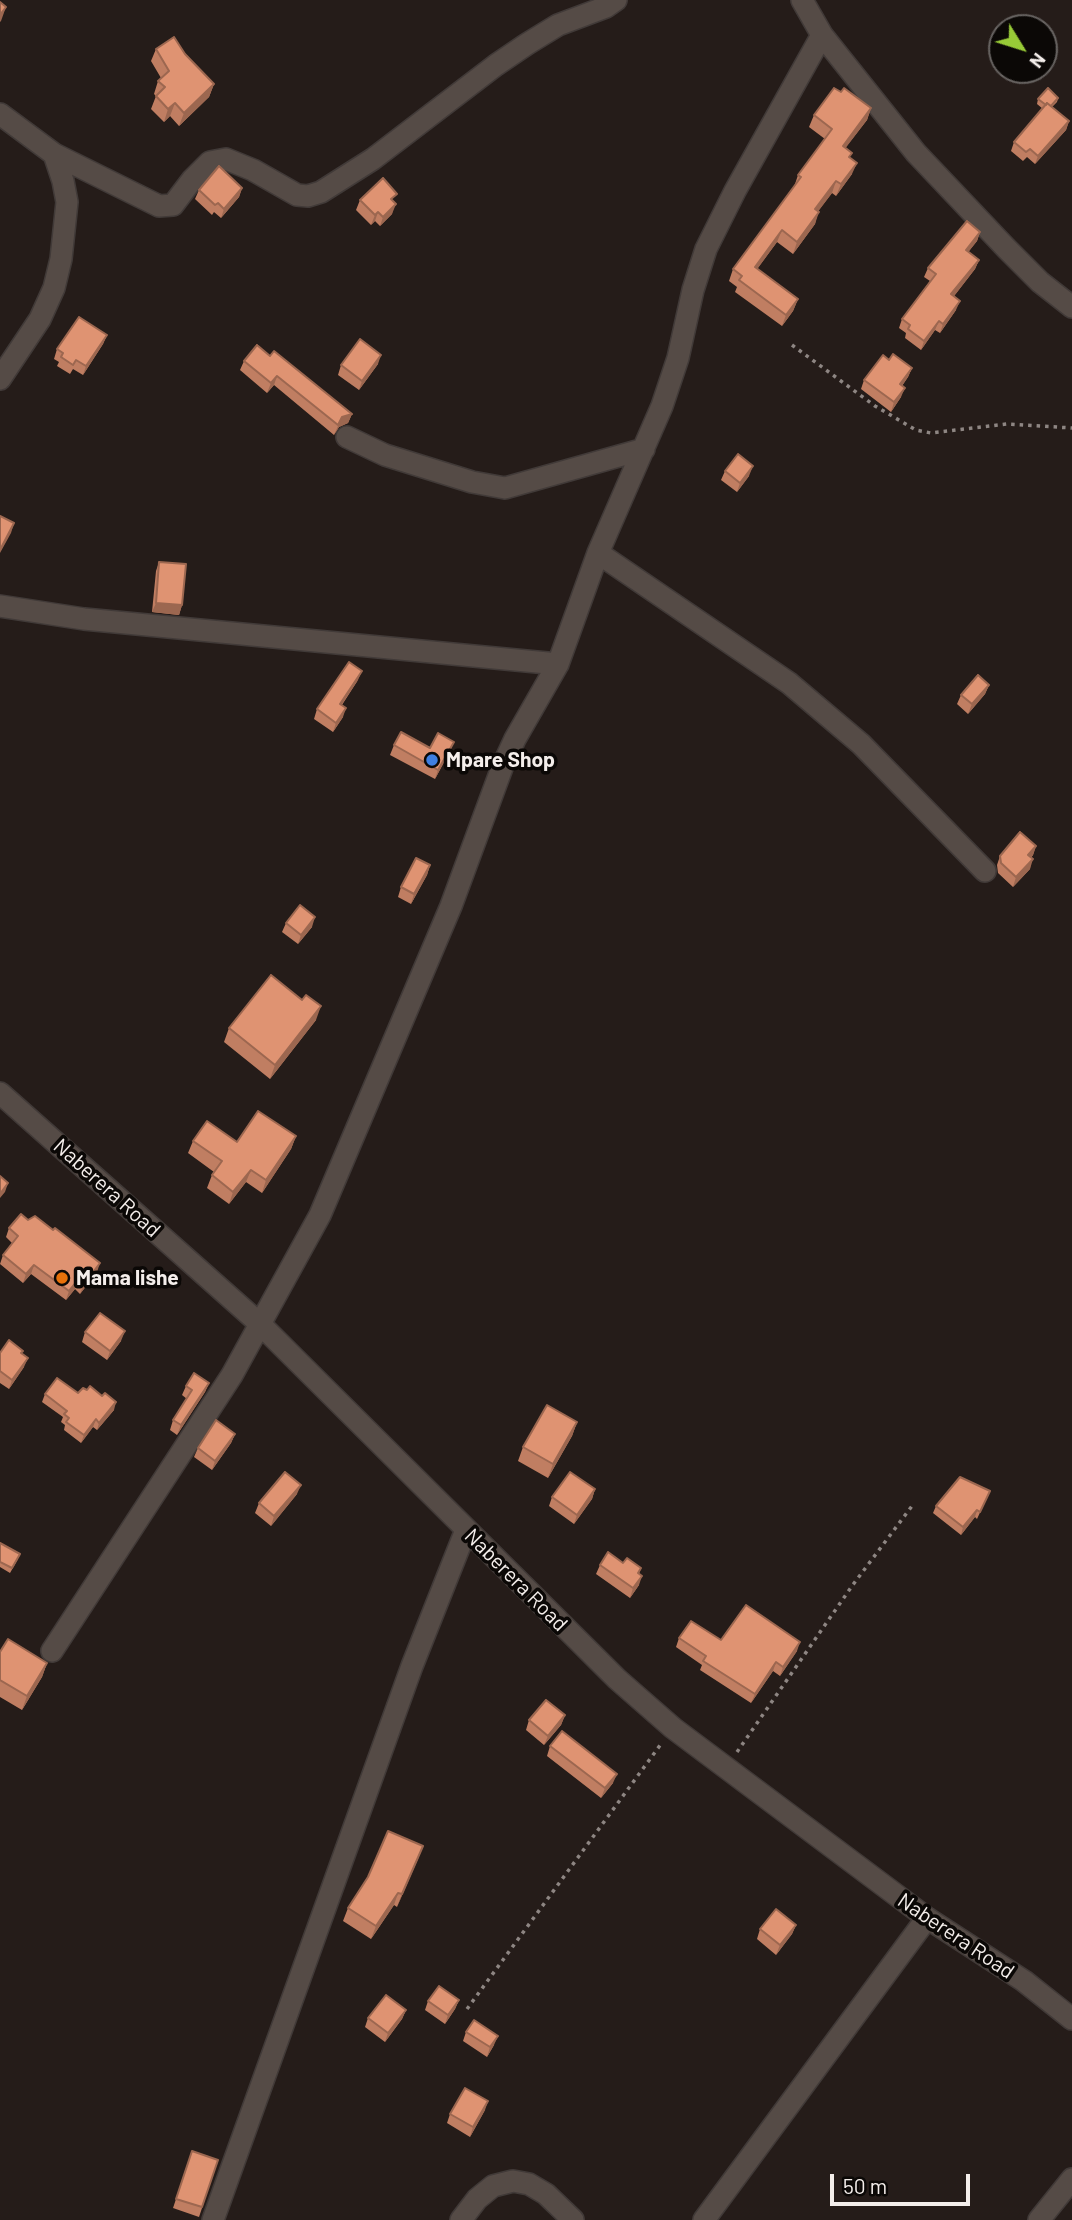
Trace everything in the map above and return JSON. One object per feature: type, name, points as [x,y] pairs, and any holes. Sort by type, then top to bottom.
[{"type":"street","points":[[0,114],[54,154],[164,207],[176,203],[192,180],[210,162],[226,159],[253,170],[298,195],[308,196],[321,192],[373,159],[527,44],[558,25],[616,0]]},
{"type":"street","points":[[802,0],[822,35],[916,153],[1040,282],[1072,307]]},
{"type":"street","points":[[52,1651],[232,1375],[320,1215],[451,906],[503,765],[558,664],[598,553],[663,406],[706,249],[735,191],[822,35]]},
{"type":"street","points":[[0,379],[40,319],[54,288],[61,260],[67,202],[54,154]]},
{"type":"street","points":[[347,437],[385,455],[472,482],[505,488],[644,449]]},
{"type":"street","points":[[598,553],[789,683],[861,744],[985,872]]},
{"type":"street","points":[[0,606],[84,619],[558,664]]},
{"type":"street","name":"Naberera Road","points":[[0,1093],[260,1324],[617,1679],[673,1728],[927,1918],[1024,1982],[1072,2019]]},
{"type":"street","points":[[213,2220],[408,1678],[466,1530]]},
{"type":"street","points":[[704,2220],[927,1918]]},
{"type":"street","points":[[1039,2220],[1072,2179]]},
{"type":"street","points":[[461,2220],[477,2199],[493,2186],[513,2181],[529,2184],[546,2194],[573,2220]]},
{"type":"path","points":[[792,345],[876,406],[916,430],[931,433],[1007,424],[1072,428]]},
{"type":"path","points":[[725,1768],[852,1586],[912,1506]]},
{"type":"path","points":[[467,2009],[673,1728]]},
{"type":"building","points":[[0,2],[6,7],[0,15]]},
{"type":"building","points":[[174,37],[185,54],[214,84],[184,113],[175,103],[168,109],[156,96],[165,87],[158,81],[169,71],[156,49]]},
{"type":"building","points":[[834,88],[841,92],[844,88],[871,108],[843,146],[852,153],[849,157],[857,163],[841,184],[836,181],[815,209],[819,212],[797,242],[782,230],[755,267],[798,299],[786,315],[739,280],[742,276],[733,269],[801,177],[798,175],[832,129],[814,115]]},
{"type":"building","points":[[1048,88],[1058,98],[1051,106],[1038,99]]},
{"type":"building","points":[[1047,103],[1069,121],[1038,156],[1030,149],[1026,152],[1014,142]]},
{"type":"building","points":[[219,166],[242,188],[224,209],[218,203],[215,205],[199,190]]},
{"type":"building","points":[[383,178],[397,194],[391,199],[396,204],[383,217],[378,212],[375,215],[360,200]]},
{"type":"building","points":[[967,221],[980,232],[966,250],[979,260],[951,294],[960,301],[943,324],[939,321],[924,341],[908,329],[910,325],[902,319],[936,274],[928,268]]},
{"type":"building","points":[[79,317],[107,335],[86,366],[76,360],[73,365],[61,357],[63,353],[57,349]]},
{"type":"building","points":[[360,339],[381,355],[362,381],[341,365]]},
{"type":"building","points":[[257,345],[270,356],[274,351],[352,414],[342,417],[338,425],[277,376],[271,383],[244,361]]},
{"type":"building","points":[[893,354],[912,368],[900,384],[905,388],[894,402],[864,380],[883,355],[889,360]]},
{"type":"building","points":[[738,454],[753,466],[740,483],[725,471]]},
{"type":"building","points":[[0,516],[14,523],[0,550]]},
{"type":"building","points":[[159,562],[186,564],[182,605],[156,603]]},
{"type":"building","points":[[349,662],[362,671],[340,704],[346,708],[336,723],[317,709]]},
{"type":"building","points":[[978,675],[989,685],[972,704],[961,695]]},
{"type":"building","points":[[401,732],[430,748],[438,733],[454,742],[438,770],[394,745]]},
{"type":"building","points":[[1020,832],[1036,846],[1028,855],[1033,859],[1016,877],[1001,863],[1000,856]]},
{"type":"building","points":[[416,858],[430,865],[414,894],[401,887]]},
{"type":"building","points":[[300,905],[315,917],[301,935],[286,923]]},
{"type":"building","points":[[271,975],[302,1000],[306,995],[321,1006],[275,1065],[229,1028]]},
{"type":"building","points":[[258,1111],[296,1136],[266,1180],[251,1170],[233,1192],[212,1175],[222,1161],[193,1141],[207,1121],[237,1142]]},
{"type":"building","points":[[0,1176],[8,1183],[0,1194]]},
{"type":"building","points":[[21,1214],[28,1220],[35,1216],[53,1230],[55,1228],[100,1263],[84,1284],[78,1280],[69,1291],[34,1265],[26,1274],[3,1255],[18,1236],[9,1228]]},
{"type":"building","points":[[100,1313],[125,1331],[110,1351],[85,1332]]},
{"type":"building","points":[[9,1340],[28,1358],[12,1380],[0,1371],[0,1353]]},
{"type":"building","points":[[194,1373],[209,1383],[181,1425],[173,1420],[192,1390],[186,1386]]},
{"type":"building","points":[[57,1378],[78,1393],[90,1386],[102,1396],[105,1393],[116,1402],[99,1423],[96,1419],[84,1435],[66,1422],[69,1418],[64,1414],[67,1411],[45,1394]]},
{"type":"building","points":[[547,1405],[577,1422],[553,1464],[523,1447]]},
{"type":"building","points":[[216,1420],[235,1434],[215,1461],[198,1448]]},
{"type":"building","points":[[285,1472],[301,1485],[274,1516],[259,1503]]},
{"type":"building","points":[[570,1472],[595,1489],[577,1515],[552,1497]]},
{"type":"building","points":[[960,1477],[990,1491],[980,1512],[977,1510],[963,1527],[936,1506]]},
{"type":"building","points":[[0,1543],[20,1554],[12,1568],[0,1562]]},
{"type":"building","points":[[608,1552],[623,1563],[627,1558],[641,1568],[638,1573],[642,1576],[633,1588],[600,1565]]},
{"type":"building","points":[[746,1605],[800,1642],[783,1667],[776,1662],[755,1694],[703,1661],[706,1656],[679,1638],[691,1621],[721,1640]]},
{"type":"building","points":[[8,1639],[47,1663],[27,1696],[0,1680],[0,1652]]},
{"type":"building","points":[[546,1700],[565,1715],[548,1736],[529,1720]]},
{"type":"building","points":[[562,1731],[617,1774],[605,1788],[550,1746]]},
{"type":"building","points":[[388,1831],[423,1846],[402,1894],[398,1893],[376,1926],[348,1908],[368,1877]]},
{"type":"building","points":[[776,1909],[796,1925],[780,1945],[760,1929]]},
{"type":"building","points":[[439,1986],[459,2000],[448,2015],[428,2001]]},
{"type":"building","points":[[386,1995],[406,2010],[388,2033],[368,2018]]},
{"type":"building","points":[[474,2020],[498,2036],[490,2047],[466,2032]]},
{"type":"building","points":[[465,2088],[488,2101],[473,2127],[450,2114]]},
{"type":"building","points":[[192,2151],[218,2160],[202,2207],[176,2199]]},
{"type":"place","name":"Mpare Shop","points":[[432,760]]},
{"type":"place","name":"Mama lishe","points":[[62,1278]]}]
